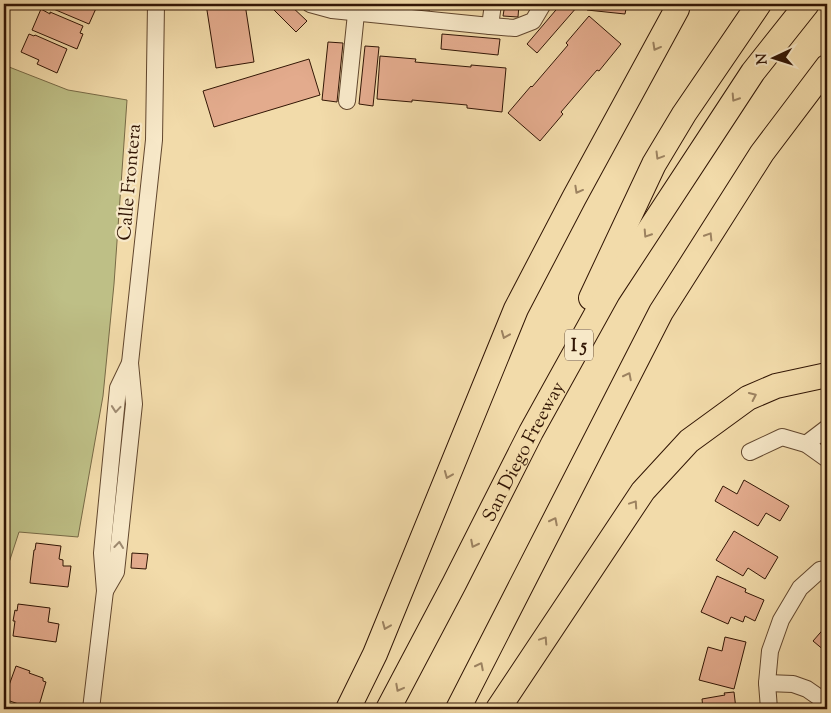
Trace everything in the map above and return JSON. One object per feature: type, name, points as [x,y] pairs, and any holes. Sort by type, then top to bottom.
[{"type":"highway","points":[[348,709],[375,654],[516,309],[578,189],[678,4]]},
{"type":"highway","points":[[530,432],[565,350],[654,164],[684,114],[759,4]]},
{"type":"highway","name":"San Diego Freeway","points":[[388,709],[454,584],[530,432],[608,293],[753,72],[807,4]]},
{"type":"highway","points":[[458,709],[661,312],[762,153],[827,67]]},
{"type":"highway","points":[[498,709],[643,491],[689,441],[748,398],[776,386],[827,375]]},
{"type":"street","name":"Calle Frontera","points":[[91,709],[105,591],[116,572],[134,404],[130,363],[154,140],[156,4]]},
{"type":"street","points":[[310,4],[332,10],[356,8],[515,28],[533,21],[543,4]]},
{"type":"street","points":[[490,26],[492,4]]},
{"type":"street","points":[[347,101],[356,8]]},
{"type":"street","points":[[806,444],[827,428]]},
{"type":"street","points":[[750,452],[782,437],[806,444],[827,459]]},
{"type":"street","points":[[769,709],[767,683],[770,651],[781,620],[800,588],[820,570],[827,568]]},
{"type":"street","points":[[767,683],[793,684],[807,689],[827,703]]},
{"type":"green space","points":[[4,65],[68,90],[127,100],[114,284],[103,396],[78,537],[19,532],[4,578]]},
{"type":"building","points":[[45,4],[98,4],[89,24]]},
{"type":"building","points":[[206,4],[245,4],[254,62],[216,68]]},
{"type":"building","points":[[268,4],[289,4],[307,21],[296,32]]},
{"type":"building","points":[[370,4],[431,4],[430,10]]},
{"type":"building","points":[[505,4],[519,4],[518,17],[503,16]]},
{"type":"building","points":[[561,4],[573,4],[577,7],[537,53],[527,44]]},
{"type":"building","points":[[588,4],[627,4],[625,14],[587,10]]},
{"type":"building","points":[[41,9],[83,26],[80,33],[83,34],[77,49],[32,30]]},
{"type":"building","points":[[589,16],[621,44],[561,112],[563,114],[540,141],[508,113],[568,45],[566,43]]},
{"type":"building","points":[[29,34],[67,49],[57,73],[37,64],[39,60],[21,52]]},
{"type":"building","points":[[442,34],[500,39],[498,55],[441,49]]},
{"type":"building","points":[[328,42],[343,43],[337,102],[322,100]]},
{"type":"building","points":[[365,46],[379,47],[373,106],[359,104]]},
{"type":"building","points":[[380,56],[416,59],[415,62],[506,68],[502,112],[467,108],[467,105],[377,99]]},
{"type":"building","points":[[309,59],[320,95],[214,127],[203,91]]},
{"type":"building","points":[[744,480],[789,506],[780,521],[766,513],[758,526],[715,501],[723,486],[737,494]]},
{"type":"building","points":[[734,531],[778,557],[765,579],[748,568],[743,576],[716,560]]},
{"type":"building","points":[[36,543],[61,546],[59,559],[63,560],[63,566],[71,566],[68,587],[30,583]]},
{"type":"building","points":[[132,553],[148,554],[146,569],[131,568]]},
{"type":"building","points":[[717,576],[746,589],[745,592],[764,600],[755,621],[745,616],[743,622],[731,617],[728,624],[701,612]]},
{"type":"building","points":[[18,604],[50,608],[48,622],[59,624],[56,642],[13,636],[15,621],[13,621]]},
{"type":"building","points":[[827,625],[827,659],[822,654],[825,651],[813,641]]},
{"type":"building","points":[[725,637],[746,642],[734,689],[699,680],[708,647],[722,651]]},
{"type":"building","points":[[16,666],[30,671],[29,673],[43,678],[43,681],[46,682],[38,709],[4,699]]},
{"type":"building","points":[[734,692],[736,709],[703,709],[702,699]]}]
